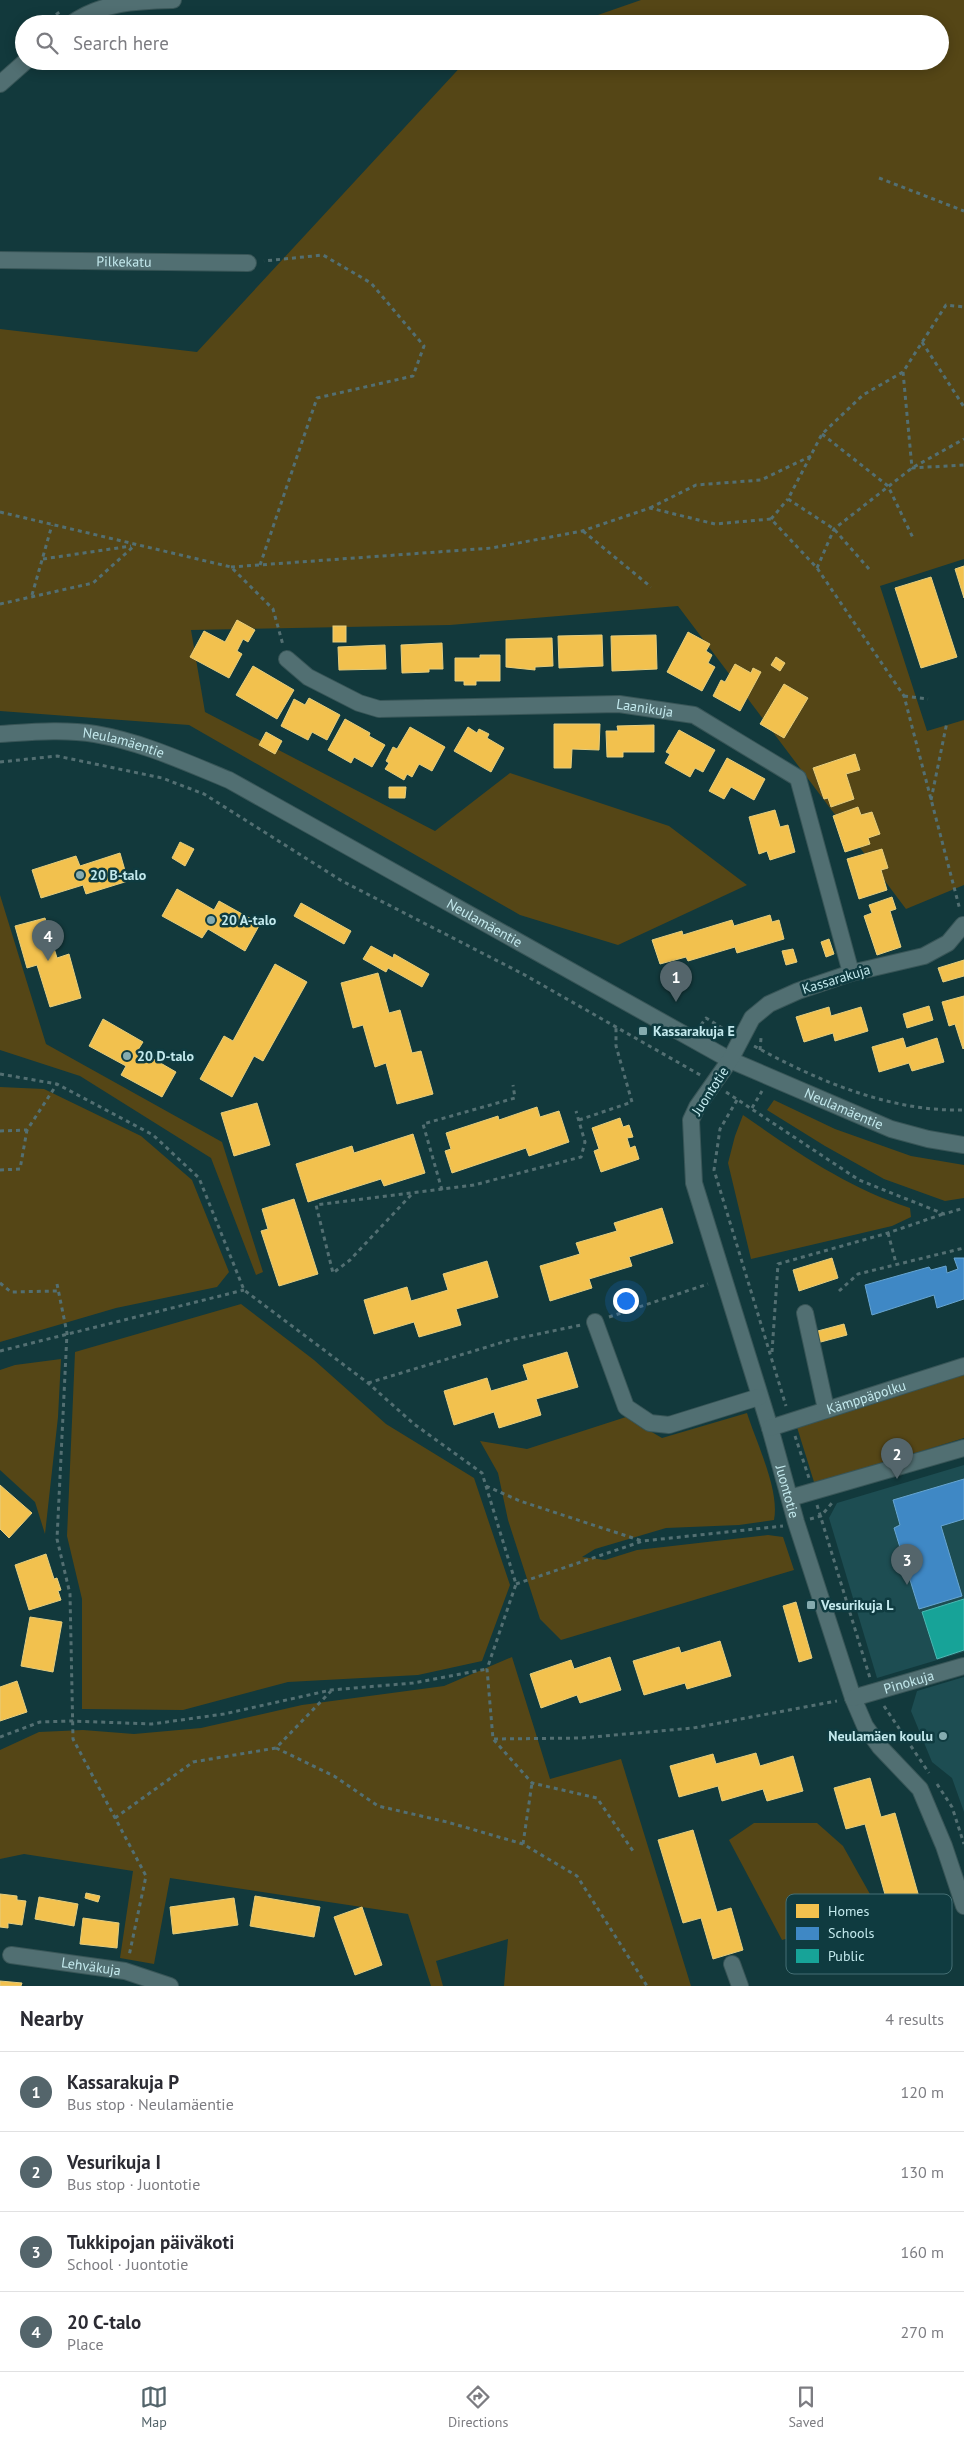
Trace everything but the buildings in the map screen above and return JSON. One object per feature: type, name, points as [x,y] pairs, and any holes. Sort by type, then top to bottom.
[{"type":"street","points":[[88,15],[102,8],[132,2],[172,0]]},
{"type":"street","points":[[0,84],[16,70]]},
{"type":"street","name":"Pilkekatu","points":[[0,260],[248,263]]},
{"type":"street","name":"Laanikuja","points":[[287,659],[308,678],[359,703],[379,709],[619,704],[694,716],[798,778],[851,974]]},
{"type":"street","name":"Neulamäentie","points":[[0,734],[54,731],[95,734],[166,754],[229,780],[536,954],[730,1060],[891,1129],[928,1139],[964,1144]]},
{"type":"street","name":"Kassarakuja","points":[[730,1060],[752,1018],[769,1004],[798,991],[851,974],[924,956],[948,943],[964,925]]},
{"type":"street","name":"Juontotie","points":[[730,1060],[704,1095],[691,1120],[694,1182],[770,1428],[796,1522],[853,1698],[865,1726],[880,1747],[920,1789],[944,1846],[964,1906]]},
{"type":"street","points":[[805,1313],[826,1409]]},
{"type":"street","points":[[595,1322],[626,1407],[650,1423],[669,1425],[759,1397]]},
{"type":"street","name":"Kämppäpolku","points":[[770,1428],[964,1366]]},
{"type":"street","points":[[790,1498],[964,1448]]},
{"type":"street","name":"Pinokuja","points":[[853,1698],[964,1666]]},
{"type":"street","name":"Lehväkuja","points":[[11,1955],[125,1971],[170,1986]]},
{"type":"street","points":[[732,1964],[740,1986]]},
{"type":"path","points":[[879,178],[964,211]]},
{"type":"path","points":[[248,263],[323,255],[371,282],[424,346],[413,376],[317,398],[260,565]]},
{"type":"path","points":[[650,508],[715,524],[771,519],[788,499],[822,434],[863,395],[903,372],[946,305],[964,307]]},
{"type":"path","points":[[922,342],[964,407]]},
{"type":"path","points":[[903,372],[912,468]]},
{"type":"path","points":[[822,434],[888,486],[914,540]]},
{"type":"path","points":[[817,568],[834,529],[912,468],[964,438]]},
{"type":"path","points":[[0,512],[134,546],[231,567],[260,565],[492,548],[582,531],[650,508],[696,485],[761,480],[811,456]]},
{"type":"path","points":[[912,468],[964,465]]},
{"type":"path","points":[[788,499],[834,529],[869,569]]},
{"type":"path","points":[[771,519],[817,568],[904,696],[964,925]]},
{"type":"path","points":[[32,595],[52,525]]},
{"type":"path","points":[[582,531],[651,587]]},
{"type":"path","points":[[43,559],[134,546]]},
{"type":"path","points":[[0,604],[32,595],[93,583],[134,546]]},
{"type":"path","points":[[231,567],[273,609],[287,659]]},
{"type":"path","points":[[904,696],[928,699]]},
{"type":"path","points":[[931,801],[947,722]]},
{"type":"path","points":[[0,762],[57,756],[162,778],[204,794],[342,881],[523,974],[616,1026],[714,1084],[858,1180],[944,1214]]},
{"type":"path","points":[[693,1039],[706,1018],[780,1060],[879,1101],[947,1110],[964,1110]]},
{"type":"path","points":[[579,1120],[632,1102],[616,1046],[616,1026]]},
{"type":"path","points":[[0,1074],[57,1084],[153,1135],[199,1178],[244,1290],[368,1383],[414,1424],[482,1474],[516,1584],[487,1669],[493,1739],[532,1783],[597,1798],[635,1854]]},
{"type":"path","points":[[0,1170],[20,1169],[26,1130],[57,1084]]},
{"type":"path","points":[[442,1190],[422,1124],[515,1098],[513,1085]]},
{"type":"path","points":[[516,1584],[643,1542],[777,1528],[821,1516],[790,1421],[714,1170],[720,1129],[737,1100]]},
{"type":"path","points":[[410,1195],[350,1260],[334,1273],[316,1206],[474,1185],[581,1157],[585,1142],[576,1111]]},
{"type":"path","points":[[0,1131],[26,1130]]},
{"type":"path","points":[[771,1355],[778,1264],[888,1233],[964,1208]]},
{"type":"path","points":[[888,1233],[896,1263]]},
{"type":"path","points":[[839,1291],[858,1274],[896,1263],[964,1248]]},
{"type":"path","points":[[0,1283],[11,1292],[58,1292]]},
{"type":"path","points":[[57,1284],[67,1333],[57,1539],[70,1594],[71,1721],[73,1739],[146,1876],[125,1971]]},
{"type":"path","points":[[368,1383],[510,1340],[595,1322],[708,1284]]},
{"type":"path","points":[[0,1351],[244,1290]]},
{"type":"path","points":[[486,1486],[520,1502],[643,1542]]},
{"type":"path","points":[[0,1737],[40,1722],[71,1721],[152,1724],[224,1714],[331,1690],[413,1683],[487,1669]]},
{"type":"path","points":[[276,1748],[331,1690]]},
{"type":"path","points":[[493,1739],[581,1738],[693,1728],[853,1698]]},
{"type":"path","points":[[115,1818],[193,1762],[276,1748],[334,1776],[378,1806],[447,1822],[522,1844],[577,1876],[647,1986]]},
{"type":"path","points":[[522,1844],[532,1783]]},
{"type":"shaded area","points":[[641,0],[964,0],[964,559],[880,586],[927,731],[964,720],[964,885],[906,909],[678,606],[450,625],[191,630],[205,712],[435,831],[510,773],[669,826],[747,885],[618,945],[520,915],[189,725],[0,711],[0,329],[197,352],[458,70],[949,70],[949,15],[598,15]]},
{"type":"shaded area","points":[[0,895],[46,1044],[222,1142],[263,1272],[256,1275],[211,1158],[80,1076],[0,1050]]},
{"type":"shaded area","points":[[0,1087],[44,1089],[141,1136],[192,1180],[229,1272],[217,1287],[116,1308],[0,1342]]},
{"type":"shaded area","points":[[774,1100],[835,1129],[911,1156],[964,1165],[964,1198],[945,1201],[884,1179],[825,1146],[767,1110]]},
{"type":"shaded area","points":[[743,1115],[844,1180],[887,1200],[910,1208],[911,1217],[892,1226],[751,1259],[728,1163]]},
{"type":"shaded area","points":[[241,1304],[314,1360],[386,1424],[474,1478],[510,1585],[482,1661],[418,1675],[288,1682],[183,1710],[82,1709],[82,1599],[67,1536],[75,1352]]},
{"type":"shaded area","points":[[61,1359],[58,1417],[45,1534],[35,1502],[0,1470],[0,1370],[15,1365]]},
{"type":"shaded area","points":[[964,1371],[964,1438],[814,1482],[796,1424]]},
{"type":"shaded area","points":[[747,1413],[774,1495],[774,1520],[739,1525],[666,1528],[595,1549],[582,1557],[605,1560],[637,1550],[768,1535],[783,1537],[794,1570],[561,1640],[540,1619],[508,1520],[498,1473],[480,1441],[527,1449],[626,1417],[662,1438]]},
{"type":"shaded area","points":[[964,1465],[964,1652],[877,1678],[829,1518],[837,1503]]},
{"type":"shaded area","points":[[512,1657],[550,1779],[621,1759],[691,1986],[504,1986],[508,1939],[436,1961],[443,1986],[431,1986],[408,1914],[170,1878],[154,1964],[120,1958],[133,1871],[24,1854],[0,1859],[0,1750],[39,1732],[83,1730],[134,1734],[201,1728],[302,1705],[444,1686]]},
{"type":"shaded area","name":"Neulamäen koulu","points":[[964,1677],[964,1812],[952,1778],[932,1762],[911,1711],[917,1691]]},
{"type":"shaded area","points":[[754,1823],[817,1823],[843,1846],[870,1894],[786,1894],[786,1939],[782,1940],[729,1840]]},
{"type":"place","name":"20 B-talo","points":[[80,875]]},
{"type":"place","name":"20 A-talo","points":[[211,920]]},
{"type":"place","name":"20 C-talo","points":[[48,961]]},
{"type":"place","name":"Kassarakuja P","points":[[676,1002]]},
{"type":"place","name":"Kassarakuja E","points":[[643,1031]]},
{"type":"place","name":"20 D-talo","points":[[127,1056]]},
{"type":"place","name":"Vesurikuja I","points":[[897,1479]]},
{"type":"place","name":"Tukkipojan päiväkoti","points":[[907,1585]]},
{"type":"place","name":"Vesurikuja L","points":[[811,1605]]},
{"type":"place","name":"Neulamäen koulu","points":[[943,1736]]}]
